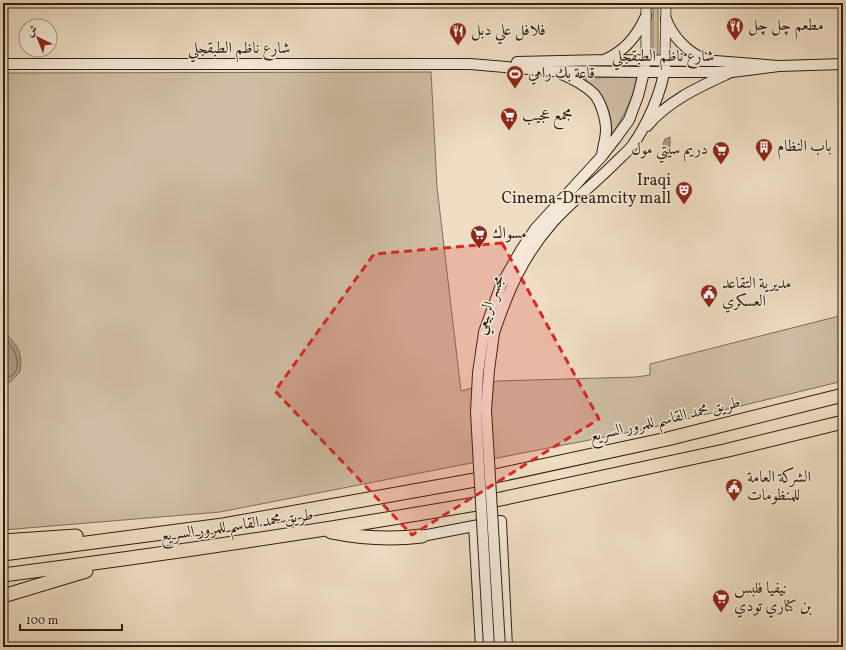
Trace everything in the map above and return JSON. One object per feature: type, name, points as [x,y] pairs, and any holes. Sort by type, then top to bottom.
[{"type":"highway","name":"طريق محمد القاسم للمرور السريع","points":[[495,476],[667,439],[843,395]]},
{"type":"highway","points":[[496,500],[724,451],[843,422]]},
{"type":"highway","name":"طريق محمد القاسم للمرور السريع","points":[[3,554],[223,525],[475,480]]},
{"type":"highway","name":"طريق محمد القاسم للمرور السريع","points":[[3,576],[123,560],[323,530],[476,504]]},
{"type":"highway","points":[[3,541],[223,525]]},
{"type":"highway","points":[[323,530],[372,538],[406,538],[422,536]]},
{"type":"highway","points":[[3,596],[123,560]]},
{"type":"main road","points":[[605,60],[619,51],[633,38],[646,16]]},
{"type":"main road","points":[[666,19],[674,34],[693,53],[699,57],[715,61]]},
{"type":"main road","name":"شارع ناظم الطبقجلي","points":[[3,64],[474,64],[605,60],[665,60],[715,61],[779,66]]},
{"type":"main road","name":"مجسر الربيعي","points":[[489,647],[476,412],[478,373],[501,285],[521,250],[540,224],[602,156],[629,120],[644,72],[646,60]]},
{"type":"main road","name":"مجسر الربيعي","points":[[500,647],[486,410],[489,370],[489,332],[512,283],[537,242],[573,202],[604,174],[631,146],[657,100],[664,72],[665,60]]},
{"type":"main road","name":"شارع ناظم الطبقجلي","points":[[474,64],[553,71],[644,72],[732,72],[779,66],[843,64]]},
{"type":"main road","points":[[553,71],[570,78],[594,95],[602,112],[606,130],[602,156]]},
{"type":"main road","points":[[631,146],[649,124],[675,101],[690,91],[732,72]]},
{"type":"main road","points":[[498,521],[507,647]]},
{"type":"main road","points":[[422,536],[477,525],[481,647]]},
{"type":"street","points":[[646,3],[646,60]]},
{"type":"street","points":[[665,60],[666,3]]},
{"type":"highlighted area","points":[[502,243],[599,419],[412,535],[275,391],[374,254]]},
{"type":"shaded area","points":[[653,3],[658,3],[658,53],[656,56],[653,54]]},
{"type":"shaded area","points":[[431,72],[437,187],[461,391],[497,381],[636,377],[650,375],[650,364],[843,315],[843,381],[646,429],[220,512],[3,530],[3,73]]},
{"type":"shaded area","points":[[637,77],[628,107],[612,134],[610,116],[605,102],[596,90],[583,78]]},
{"type":"water","points":[[670,137],[670,154],[665,151],[663,144],[665,139]]},
{"type":"water","points":[[7,335],[15,344],[19,352],[21,366],[20,372],[10,382],[3,383],[3,337]]},
{"type":"place","name":"مطعم چل چل","points":[[735,41]]},
{"type":"place","name":"فلافل علي دبل","points":[[458,46]]},
{"type":"place","name":"قاعة بك رامي","points":[[515,89]]},
{"type":"place","name":"مجمع عجيب","points":[[509,131]]},
{"type":"place","name":"باب النظام","points":[[764,162]]},
{"type":"place","name":"دريم سيتي مول","points":[[721,165]]},
{"type":"place","name":"Iraqi Cinema-Dreamcity mall","points":[[684,205]]},
{"type":"place","name":"مسواك","points":[[479,249]]},
{"type":"place","name":"مديرية التقاعد العسكري","points":[[709,308]]},
{"type":"place","name":"الشركة العامة للمنظومات","points":[[734,502]]},
{"type":"place","name":"نيفيا فلبس بن كناري تودي","points":[[721,613]]}]
